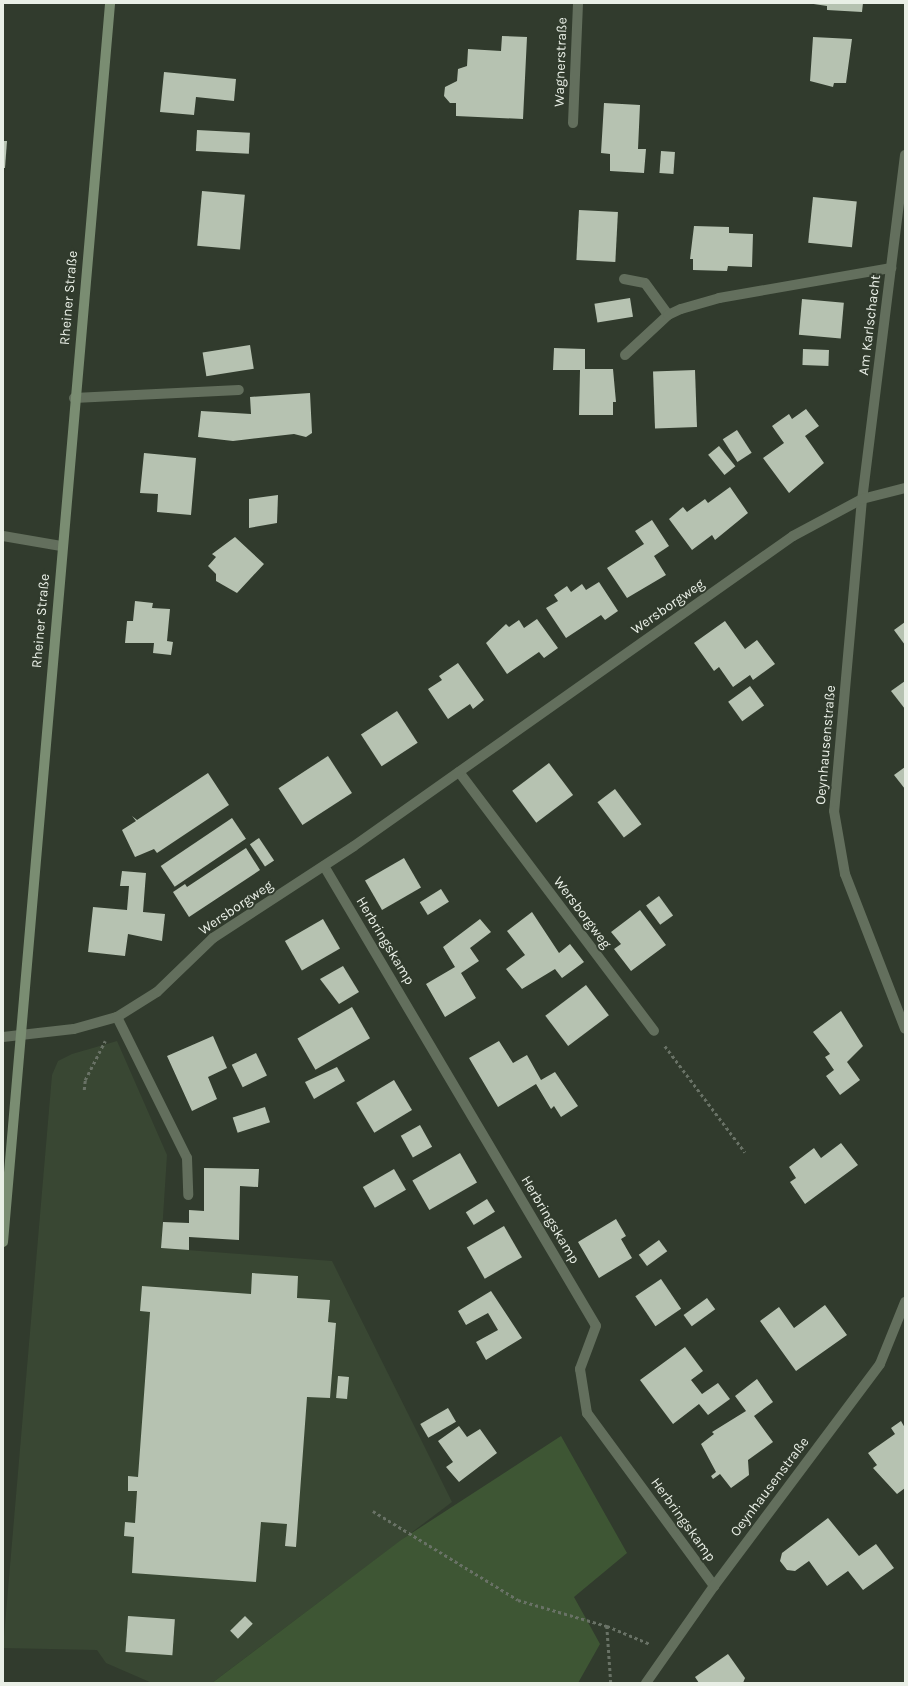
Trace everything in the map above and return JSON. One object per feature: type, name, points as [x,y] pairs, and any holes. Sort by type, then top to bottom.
[{"type":"main road","name":"Rheiner Straße","points":[[3,1242],[61,546],[110,3]]},
{"type":"street","name":"Wagnerstraße","points":[[573,123],[578,3]]},
{"type":"street","name":"Am Karlschacht","points":[[862,499],[905,155]]},
{"type":"street","points":[[624,355],[668,315],[719,298],[891,268]]},
{"type":"street","points":[[624,279],[645,283],[668,315]]},
{"type":"street","points":[[74,398],[239,390]]},
{"type":"street","name":"Wersborgweg","points":[[3,1037],[74,1029],[117,1017],[157,992],[213,938],[324,866],[793,536],[862,499],[905,488]]},
{"type":"street","name":"Oeynhausenstraße","points":[[862,499],[834,811],[845,874],[905,1029]]},
{"type":"street","points":[[3,536],[61,546]]},
{"type":"street","name":"Wersborgweg","points":[[459,772],[654,1031]]},
{"type":"street","name":"Herbringskamp","points":[[324,866],[596,1326],[580,1368],[587,1413],[714,1586]]},
{"type":"street","points":[[117,1017],[187,1158],[188,1194]]},
{"type":"street","name":"Oeynhausenstraße","points":[[646,1683],[714,1586],[880,1364],[905,1302]]},
{"type":"path","points":[[84,1090],[85,1080],[117,1017]]},
{"type":"path","points":[[654,1031],[745,1152]]},
{"type":"path","points":[[373,1511],[518,1600],[607,1626],[668,1651]]},
{"type":"path","points":[[607,1626],[611,1683]]},
{"type":"shaded area","points":[[117,1041],[167,1155],[161,1248],[332,1261],[452,1502],[212,1683],[152,1683],[106,1663],[97,1650],[3,1648],[52,1075],[58,1061],[72,1054]]},
{"type":"shaded area","points":[[561,1436],[627,1553],[574,1597],[600,1644],[578,1683],[212,1683],[401,1540]]},
{"type":"building","points":[[807,3],[863,3],[862,12],[827,10],[827,6]]},
{"type":"building","points":[[502,36],[527,37],[523,119],[456,116],[456,103],[450,103],[444,96],[445,87],[457,81],[458,69],[467,66],[468,49],[501,51]]},
{"type":"building","points":[[813,37],[852,39],[846,83],[834,83],[833,87],[810,81]]},
{"type":"building","points":[[164,72],[236,79],[234,101],[196,97],[194,115],[160,112]]},
{"type":"building","points":[[604,103],[640,105],[638,149],[646,149],[644,173],[610,171],[610,154],[601,153]]},
{"type":"building","points":[[197,130],[250,133],[249,154],[196,151]]},
{"type":"building","points":[[3,141],[7,141],[5,168],[3,168]]},
{"type":"building","points":[[661,151],[675,152],[673,174],[659,173]]},
{"type":"building","points":[[202,191],[245,195],[240,250],[197,246]]},
{"type":"building","points":[[813,197],[857,202],[852,247],[808,243]]},
{"type":"building","points":[[579,210],[618,212],[615,262],[576,260]]},
{"type":"building","points":[[694,226],[729,227],[729,233],[753,234],[752,267],[728,266],[727,271],[693,270],[693,259],[690,259]]},
{"type":"building","points":[[630,298],[633,317],[597,322],[594,304]]},
{"type":"building","points":[[802,299],[844,303],[841,339],[799,335]]},
{"type":"building","points":[[250,345],[254,369],[206,376],[203,353]]},
{"type":"building","points":[[554,348],[585,349],[585,369],[613,369],[616,402],[613,402],[613,415],[579,415],[580,370],[553,370]]},
{"type":"building","points":[[803,349],[829,350],[828,366],[802,365]]},
{"type":"building","points":[[695,370],[697,427],[655,428],[653,371]]},
{"type":"building","points":[[310,393],[312,433],[306,437],[294,434],[233,441],[198,437],[201,411],[251,414],[250,397]]},
{"type":"building","points":[[806,409],[819,426],[805,436],[824,463],[789,493],[763,458],[784,443],[772,426],[789,414],[792,419]]},
{"type":"building","points":[[737,430],[752,453],[737,462],[723,439]]},
{"type":"building","points":[[719,446],[735,466],[724,475],[708,455]]},
{"type":"building","points":[[144,453],[196,458],[191,515],[157,512],[158,494],[140,493]]},
{"type":"building","points":[[730,487],[748,513],[715,540],[712,535],[692,550],[669,519],[683,507],[687,512],[705,499],[708,503]]},
{"type":"building","points":[[278,495],[277,523],[249,528],[249,499]]},
{"type":"building","points":[[652,520],[669,546],[654,556],[666,575],[627,598],[607,568],[644,544],[635,531]]},
{"type":"building","points":[[235,537],[264,564],[237,593],[216,581],[216,574],[208,566],[216,557],[212,554]]},
{"type":"building","points":[[599,582],[618,611],[605,620],[601,615],[566,638],[546,608],[558,601],[554,595],[567,586],[571,592],[582,584],[586,590]]},
{"type":"building","points":[[135,601],[153,603],[152,608],[170,609],[167,641],[173,642],[171,655],[153,653],[154,643],[125,643],[127,621],[133,621]]},
{"type":"building","points":[[537,619],[558,648],[544,658],[539,652],[507,674],[486,643],[506,624],[509,627],[519,620],[524,628]]},
{"type":"building","points":[[725,621],[745,649],[757,640],[775,664],[753,680],[750,675],[733,687],[719,667],[714,671],[694,643]]},
{"type":"building","points":[[905,622],[905,645],[894,630]]},
{"type":"building","points":[[458,663],[484,700],[473,709],[470,704],[448,719],[428,689],[442,680],[439,676]]},
{"type":"building","points":[[905,681],[905,709],[891,691]]},
{"type":"building","points":[[750,686],[764,705],[742,721],[728,702]]},
{"type":"building","points":[[397,711],[418,743],[382,766],[361,734]]},
{"type":"building","points":[[328,756],[352,793],[302,825],[279,788]]},
{"type":"building","points":[[549,763],[573,795],[536,823],[512,791]]},
{"type":"building","points":[[905,767],[905,789],[894,775]]},
{"type":"building","points":[[208,773],[229,805],[157,853],[154,849],[135,857],[122,830],[136,821],[132,816],[137,820]]},
{"type":"building","points":[[615,789],[641,824],[624,837],[597,802]]},
{"type":"building","points":[[232,818],[246,839],[175,887],[161,866]]},
{"type":"building","points":[[259,838],[274,860],[265,867],[250,844]]},
{"type":"building","points":[[246,848],[260,870],[189,917],[173,892],[185,884],[187,887]]},
{"type":"building","points":[[404,858],[421,887],[382,910],[365,880]]},
{"type":"building","points":[[122,871],[146,873],[143,912],[165,914],[162,941],[128,934],[125,956],[88,952],[93,907],[127,910],[129,886],[120,886]]},
{"type":"building","points":[[441,889],[449,902],[428,915],[420,902]]},
{"type":"building","points":[[659,896],[673,915],[660,925],[646,905]]},
{"type":"building","points":[[640,910],[666,945],[631,971],[614,949],[621,944],[611,932]]},
{"type":"building","points":[[532,912],[559,953],[570,944],[584,962],[562,978],[555,969],[522,989],[506,969],[525,955],[507,931]]},
{"type":"building","points":[[323,919],[340,948],[302,970],[285,941]]},
{"type":"building","points":[[480,919],[491,932],[470,948],[479,961],[461,973],[476,998],[445,1017],[426,984],[455,967],[443,947]]},
{"type":"building","points":[[343,966],[359,992],[339,1004],[320,979]]},
{"type":"building","points":[[586,985],[609,1015],[568,1046],[545,1016]]},
{"type":"building","points":[[352,1007],[370,1038],[315,1070],[297,1038]]},
{"type":"building","points":[[841,1011],[863,1046],[847,1062],[860,1080],[840,1095],[826,1076],[834,1070],[825,1057],[830,1054],[813,1032]]},
{"type":"building","points":[[213,1036],[227,1068],[208,1077],[217,1099],[192,1111],[167,1056]]},
{"type":"building","points":[[499,1041],[513,1063],[527,1055],[541,1080],[555,1072],[578,1106],[561,1117],[554,1106],[551,1109],[536,1084],[498,1107],[469,1058]]},
{"type":"building","points":[[256,1053],[267,1075],[243,1087],[232,1065]]},
{"type":"building","points":[[337,1067],[345,1081],[314,1099],[305,1082]]},
{"type":"building","points":[[394,1080],[412,1110],[374,1133],[356,1103]]},
{"type":"building","points":[[265,1107],[270,1122],[238,1133],[233,1118]]},
{"type":"building","points":[[420,1125],[432,1147],[413,1158],[401,1136]]},
{"type":"building","points":[[841,1143],[858,1165],[805,1204],[790,1182],[796,1178],[789,1167],[814,1148],[821,1158]]},
{"type":"building","points":[[460,1153],[477,1182],[429,1210],[412,1180]]},
{"type":"building","points":[[204,1168],[259,1169],[258,1187],[240,1186],[239,1240],[189,1237],[189,1250],[161,1248],[163,1222],[189,1223],[189,1210],[204,1211]]},
{"type":"building","points":[[394,1169],[406,1190],[375,1208],[363,1187]]},
{"type":"building","points":[[487,1199],[495,1212],[474,1225],[466,1212]]},
{"type":"building","points":[[616,1219],[626,1236],[621,1239],[632,1258],[599,1278],[578,1242]]},
{"type":"building","points":[[504,1226],[522,1257],[485,1279],[467,1248]]},
{"type":"building","points":[[659,1240],[667,1251],[647,1266],[639,1255]]},
{"type":"building","points":[[252,1273],[298,1276],[297,1298],[330,1300],[328,1322],[336,1323],[330,1398],[307,1397],[296,1547],[285,1546],[287,1524],[261,1522],[256,1582],[132,1573],[134,1537],[124,1536],[125,1522],[135,1523],[137,1491],[128,1491],[128,1476],[138,1477],[150,1312],[140,1311],[142,1286],[251,1294]]},
{"type":"building","points":[[661,1279],[681,1309],[655,1326],[635,1296]]},
{"type":"building","points":[[491,1291],[522,1338],[486,1360],[476,1342],[498,1330],[488,1313],[466,1325],[458,1311]]},
{"type":"building","points":[[707,1298],[715,1309],[692,1326],[684,1315]]},
{"type":"building","points":[[825,1305],[847,1335],[796,1371],[760,1321],[779,1307],[794,1328]]},
{"type":"building","points":[[685,1347],[703,1371],[691,1380],[702,1394],[718,1383],[730,1399],[708,1415],[699,1404],[673,1424],[640,1380]]},
{"type":"building","points":[[338,1376],[349,1377],[347,1399],[336,1398]]},
{"type":"building","points":[[757,1379],[773,1402],[754,1416],[773,1442],[748,1460],[749,1475],[731,1488],[720,1474],[713,1479],[711,1476],[716,1472],[701,1444],[714,1434],[712,1432],[746,1411],[735,1396]]},
{"type":"building","points":[[448,1408],[456,1422],[428,1438],[420,1424]]},
{"type":"building","points":[[901,1421],[905,1428],[905,1488],[897,1494],[873,1468],[877,1465],[868,1453],[895,1434],[891,1428]]},
{"type":"building","points":[[459,1426],[467,1437],[480,1429],[497,1453],[459,1482],[446,1467],[453,1462],[438,1441]]},
{"type":"building","points":[[828,1518],[859,1556],[876,1544],[894,1568],[863,1590],[848,1571],[827,1586],[809,1561],[795,1571],[787,1570],[780,1561],[782,1553]]},
{"type":"building","points":[[128,1616],[175,1619],[172,1655],[125,1652]]},
{"type":"building","points":[[245,1616],[253,1624],[238,1639],[230,1631]]},
{"type":"building","points":[[728,1654],[745,1678],[743,1683],[699,1683],[695,1677]]}]
